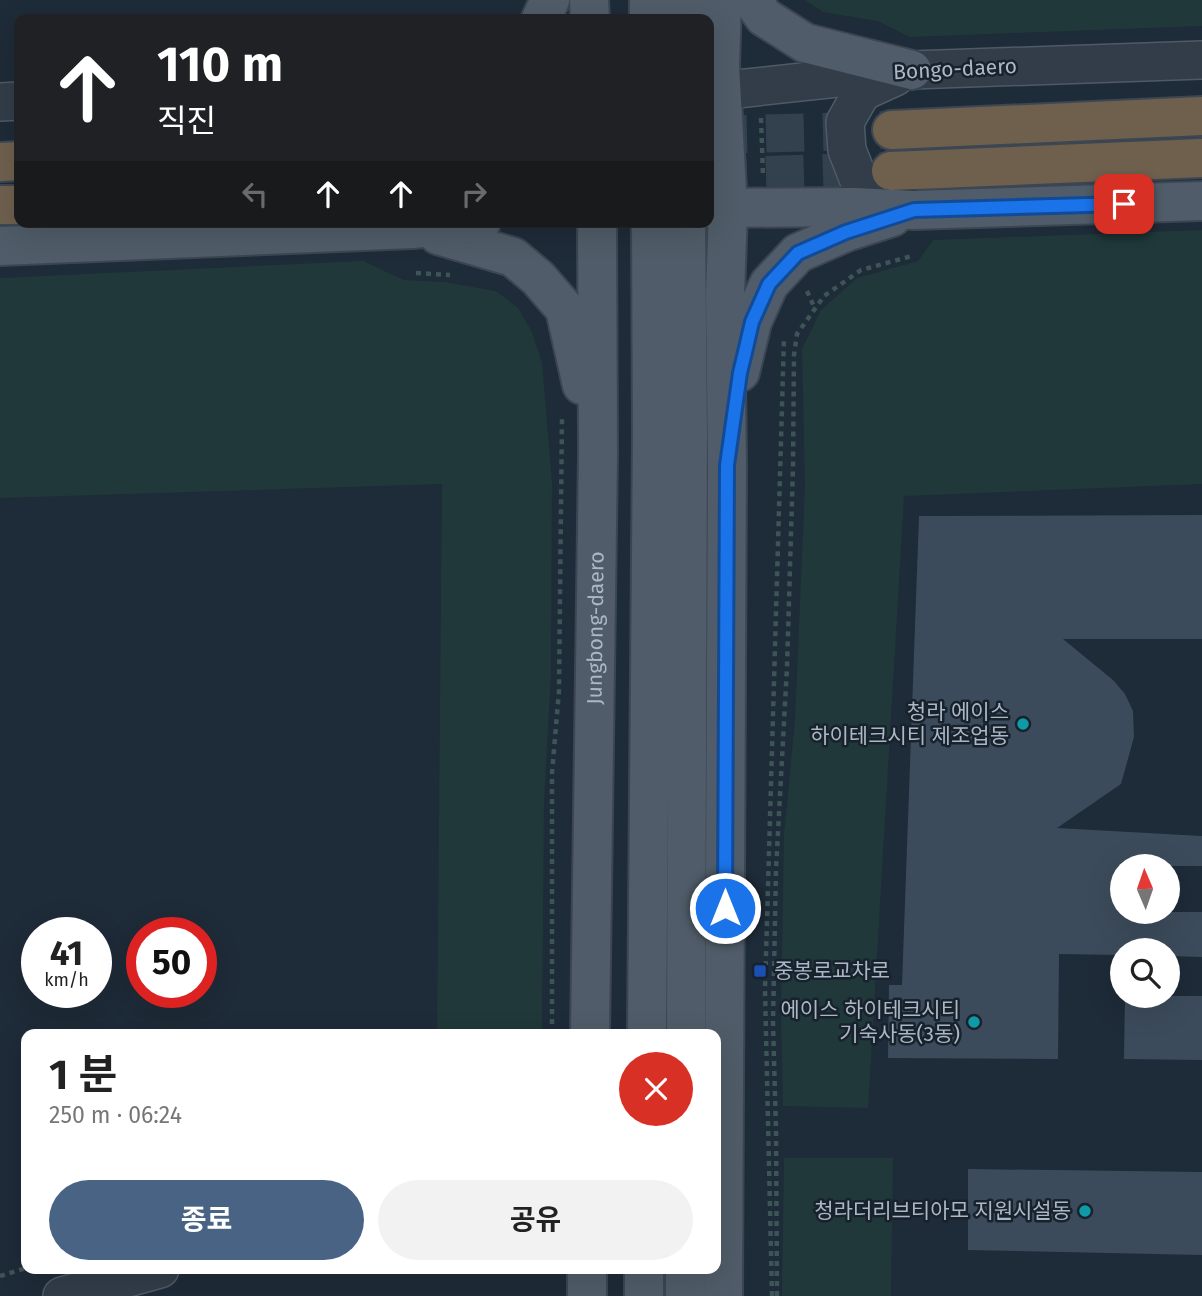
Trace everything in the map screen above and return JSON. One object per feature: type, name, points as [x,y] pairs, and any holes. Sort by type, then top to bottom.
[{"type":"highway","points":[[892,130],[1202,117]]},
{"type":"highway","points":[[891,171],[1202,158]]},
{"type":"main road","points":[[722,0],[715,92],[718,209],[725,295],[727,465],[723,1296]]},
{"type":"main road","points":[[752,0],[764,17],[805,43],[912,70]]},
{"type":"main road","points":[[718,209],[855,206],[914,210],[1202,201]]},
{"type":"main road","points":[[727,465],[740,373],[752,322],[769,284],[798,253],[846,232],[914,210]]},
{"type":"main road","points":[[0,246],[357,228]]},
{"type":"main road","points":[[425,228],[513,257],[538,278],[565,309],[598,453]]},
{"type":"main road","name":"Jungbong-daero","points":[[590,1029],[598,453],[597,228]]},
{"type":"main road","points":[[647,1029],[652,451],[650,228]]},
{"type":"main road","points":[[686,228],[686,1029]]},
{"type":"main road","points":[[587,1274],[587,1296]]},
{"type":"main road","points":[[644,1296],[645,1274]]},
{"type":"main road","points":[[685,1274],[685,1296]]},
{"type":"street","name":"Bongo-daero","points":[[715,92],[912,70],[1202,60]]},
{"type":"street","points":[[912,70],[862,92],[845,122],[847,150],[858,178],[914,210]]},
{"type":"street","points":[[62,1296],[142,1274]]},
{"type":"path","points":[[761,114],[764,188]]},
{"type":"path","points":[[775,1296],[776,1131],[773,1023],[776,869],[787,667],[794,355],[797,334],[824,296],[860,270],[912,256]]},
{"type":"path","points":[[416,273],[459,275]]},
{"type":"path","points":[[801,301],[807,291],[815,309]]},
{"type":"path","points":[[775,1296],[765,990],[784,332]]},
{"type":"path","points":[[552,1029],[552,774],[559,691],[562,415]]},
{"type":"path","points":[[0,1276],[21,1270]]},
{"type":"green space","points":[[805,0],[1202,0],[1202,26],[910,37],[877,21],[823,12]]},
{"type":"green space","points":[[1202,230],[1202,484],[904,496],[868,1108],[783,1106],[781,1014],[784,835],[795,720],[805,486],[802,349],[821,310],[857,278],[918,261],[933,240]]},
{"type":"green space","points":[[363,261],[404,280],[444,282],[496,291],[518,308],[532,332],[542,363],[552,482],[551,673],[544,803],[542,1029],[437,1029],[442,484],[0,498],[0,278]]},
{"type":"green space","points":[[784,1158],[893,1158],[891,1296],[782,1296]]},
{"type":"building","name":"청라 에이스 하이테크시티 제조업동","points":[[1202,515],[1202,639],[1063,639],[1113,680],[1125,694],[1133,711],[1134,737],[1121,784],[1057,828],[1202,836],[1202,866],[1180,866],[1180,854],[1110,854],[1110,924],[1180,924],[1180,912],[1202,912],[1202,957],[1180,956],[1180,938],[1110,938],[1110,955],[1059,954],[1058,1059],[888,1058],[889,985],[902,985],[919,516]]},
{"type":"building","points":[[1180,996],[1202,996],[1202,1060],[1124,1059],[1125,1008],[1180,1008]]},
{"type":"building","name":"청라더리브티아모 지원시설동","points":[[968,1169],[1202,1172],[1202,1255],[968,1250]]},
{"type":"tunnel","points":[[714,135],[892,130]]},
{"type":"tunnel","points":[[714,177],[889,171]]},
{"type":"place","name":"청라 에이스 하이테크시티 제조업동","points":[[1023,724]]},
{"type":"place","name":"중봉로교차로","points":[[760,971]]},
{"type":"place","name":"에이스 하이테크시티 기숙사동(3동)","points":[[974,1022]]},
{"type":"place","name":"청라더리브티아모 지원시설동","points":[[1085,1211]]},
{"type":"route","points":[[725,908],[727,465],[740,373],[752,322],[769,284],[798,253],[846,232],[914,210],[1124,204]]}]
